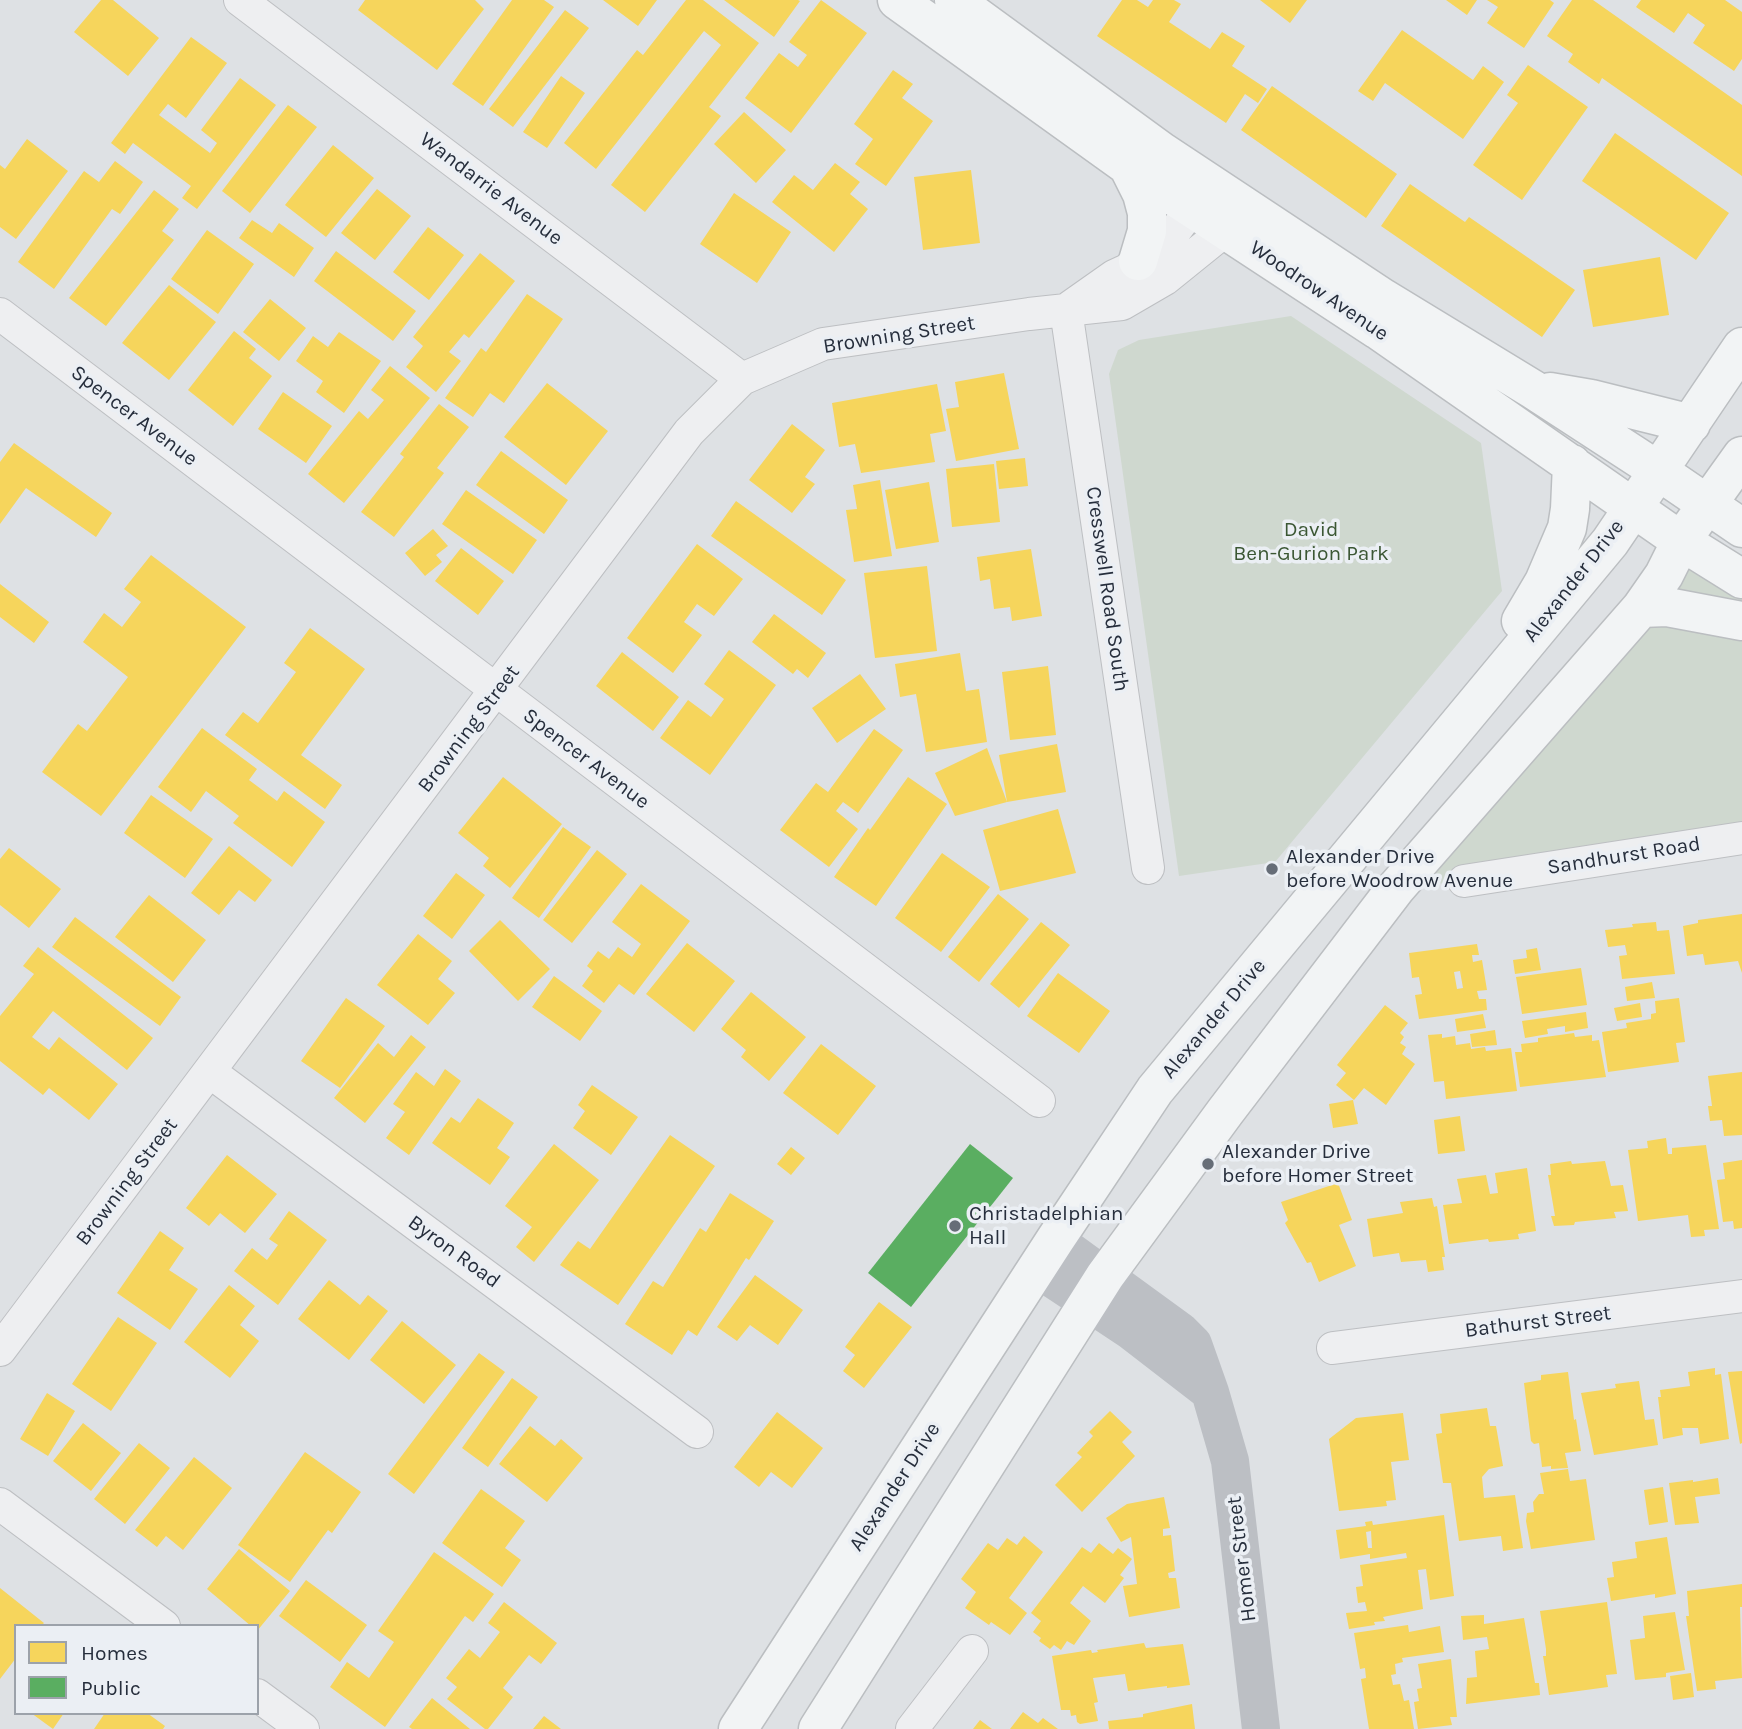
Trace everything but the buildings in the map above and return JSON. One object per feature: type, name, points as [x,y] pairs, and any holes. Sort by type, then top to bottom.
[{"type":"main road","name":"Woodrow Avenue","points":[[925,5],[999,17],[1161,151],[1202,196]]},
{"type":"main road","name":"Woodrow Avenue","points":[[925,5],[1128,166],[1202,196],[1239,220],[1383,298],[1534,390],[1742,528]]},
{"type":"main road","points":[[1128,166],[1142,194],[1147,213],[1147,231],[1138,261]]},
{"type":"main road","name":"Woodrow Avenue","points":[[1239,220],[1378,330],[1681,541],[1742,579]]},
{"type":"main road","name":"Alexander Drive","points":[[738,1729],[1045,1254],[1155,1090],[1610,542],[1742,347]]},
{"type":"main road","points":[[1534,390],[1591,399],[1690,424]]},
{"type":"main road","points":[[818,1729],[1096,1290],[1225,1112],[1396,888],[1641,608],[1664,575],[1681,541],[1742,456]]},
{"type":"main road","points":[[1506,666],[1517,627],[1544,582],[1567,528],[1572,464]]},
{"type":"main road","points":[[1641,608],[1667,607],[1742,621]]},
{"type":"street","name":"Wandarrie Avenue","points":[[240,0],[742,379]]},
{"type":"street","name":"Browning Street","points":[[1066,310],[1171,236],[1202,196]]},
{"type":"street","name":"Browning Street","points":[[0,1350],[689,432],[742,379],[823,344],[1122,304],[1165,279],[1239,220]]},
{"type":"street","name":"Cresswell Road South","points":[[1066,310],[1148,868]]},
{"type":"street","name":"Spencer Avenue","points":[[0,314],[1039,1101]]},
{"type":"street","name":"Sandhurst Road","points":[[1464,881],[1742,838]]},
{"type":"street","name":"Byron Road","points":[[210,1072],[697,1432]]},
{"type":"street","name":"Homer Street","points":[[1045,1254],[1096,1290],[1180,1331],[1193,1344],[1230,1461],[1261,1729]]},
{"type":"street","name":"Bathurst Street","points":[[1334,1348],[1742,1296]]},
{"type":"street","points":[[0,1504],[161,1624]]},
{"type":"street","points":[[912,1729],[972,1651]]},
{"type":"street","points":[[259,1696],[303,1729]]},
{"type":"green space","name":"David Ben-Gurion Park","points":[[1291,316],[1481,443],[1502,591],[1275,862],[1179,876],[1109,374],[1118,350],[1139,340]]},
{"type":"green space","points":[[1681,541],[1742,579],[1742,838],[1464,881],[1396,888]]},
{"type":"place","name":"Alexander Drive before Woodrow Avenue","points":[[1272,869]]},
{"type":"place","name":"Alexander Drive before Homer Street","points":[[1208,1164]]},
{"type":"place","name":"Christadelphian Hall","points":[[955,1226]]}]
